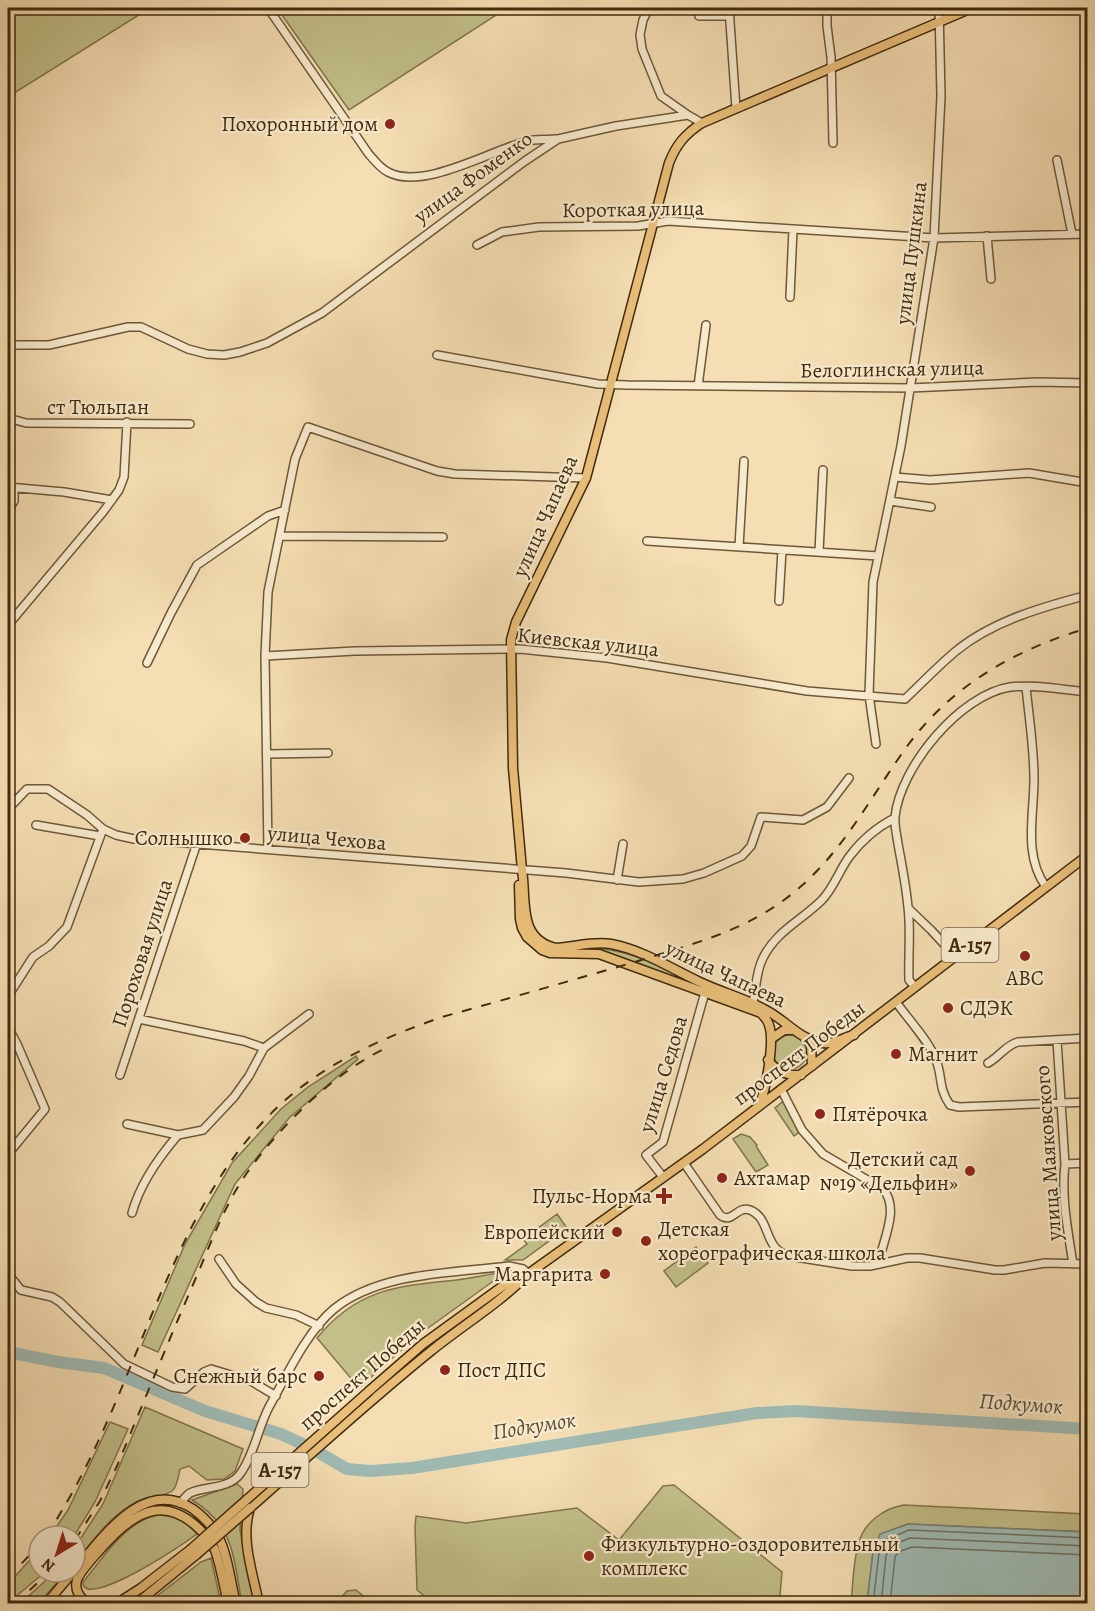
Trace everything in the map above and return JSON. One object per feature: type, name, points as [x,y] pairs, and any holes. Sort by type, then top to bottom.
[{"type":"main road","points":[[702,123],[939,20],[972,8]]},
{"type":"main road","name":"улица Чапаева","points":[[702,123],[683,137],[674,150],[586,478],[516,622],[511,640],[513,768],[528,926],[540,941],[556,948],[611,944],[642,954],[703,983],[753,1003],[786,1021],[805,1038],[830,1044],[854,1035]]},
{"type":"main road","name":"проспект Победы","points":[[116,1604],[194,1552],[250,1508],[423,1344],[507,1282],[528,1274],[684,1163],[1088,855]]},
{"type":"main road","name":"улица Чапаева","points":[[522,870],[519,886],[520,919],[527,937],[542,950],[550,954],[599,954],[751,1009],[766,1018],[771,1039],[764,1094],[758,1107]]},
{"type":"main road","name":"улица Чапаева","points":[[771,1039],[784,1030],[794,1030]]},
{"type":"main road","points":[[805,1038],[811,1046],[812,1066]]},
{"type":"main road","points":[[768,1060],[778,1070],[788,1075],[801,1075]]},
{"type":"main road","name":"проспект Победы","points":[[136,1604],[372,1394]]},
{"type":"main road","points":[[87,1556],[111,1527],[127,1513],[162,1499],[180,1503],[197,1512],[217,1533],[236,1604]]},
{"type":"main road","points":[[250,1508],[246,1521],[247,1543],[259,1604]]},
{"type":"main road","points":[[88,1604],[79,1596],[77,1589],[78,1580],[90,1562],[108,1541],[129,1523],[147,1512],[165,1509],[183,1515],[208,1539],[218,1560],[228,1604]]},
{"type":"main road","points":[[46,1604],[63,1584]]},
{"type":"street","points":[[268,8],[368,153],[388,173],[399,176],[435,173],[460,167],[528,140],[558,139]]},
{"type":"street","points":[[649,8],[643,20],[640,35],[642,49],[661,96],[702,123]]},
{"type":"street","points":[[729,8],[736,108]]},
{"type":"street","points":[[827,8],[832,68],[833,143]]},
{"type":"street","name":"улица Пушкина","points":[[876,744],[869,695],[873,582],[895,477],[934,238],[941,96],[939,8]]},
{"type":"street","points":[[699,16],[730,16]]},
{"type":"street","name":"улица Фоменко","points":[[8,345],[49,345],[128,327],[141,327],[188,349],[207,354],[224,355],[267,343],[322,313],[515,168],[558,139],[616,126],[688,115]]},
{"type":"street","points":[[1057,160],[1072,234]]},
{"type":"street","name":"Короткая улица","points":[[477,245],[502,232],[539,227],[638,226],[672,221],[934,238],[1088,234]]},
{"type":"street","points":[[790,297],[793,229]]},
{"type":"street","points":[[987,236],[991,279]]},
{"type":"street","points":[[698,386],[706,325]]},
{"type":"street","name":"Белоглинская улица","points":[[437,355],[611,385],[910,388],[1037,382],[1088,383]]},
{"type":"street","name":"ст Тюльпан","points":[[8,418],[26,423],[190,424]]},
{"type":"street","points":[[8,625],[112,500],[124,477],[127,422]]},
{"type":"street","points":[[268,849],[265,656],[268,592],[295,459],[308,427],[437,471],[455,474],[586,478]]},
{"type":"street","points":[[739,547],[744,461]]},
{"type":"street","points":[[819,552],[823,470]]},
{"type":"street","points":[[895,477],[930,480],[1029,473],[1088,483]]},
{"type":"street","points":[[8,511],[14,501],[11,488],[64,492],[112,500]]},
{"type":"street","points":[[890,501],[931,507]]},
{"type":"street","points":[[147,663],[197,565],[268,516],[285,510]]},
{"type":"street","points":[[280,536],[443,537]]},
{"type":"street","points":[[647,541],[878,556]]},
{"type":"street","points":[[779,601],[782,550]]},
{"type":"street","name":"Киевская улица","points":[[265,656],[355,651],[511,649],[607,657],[807,691],[905,699],[958,650],[998,625],[1051,605],[1088,595]]},
{"type":"street","points":[[915,987],[909,980],[909,909],[895,818],[905,782],[915,765],[944,728],[974,701],[1010,687],[1088,692]]},
{"type":"street","points":[[1026,687],[1034,780],[1031,850],[1046,886]]},
{"type":"street","points":[[267,754],[328,753]]},
{"type":"street","name":"улица Чехова","points":[[36,825],[102,832],[134,839],[522,870],[639,882],[683,879],[723,866],[742,856],[751,846],[761,817],[803,820],[827,807],[849,778]]},
{"type":"street","name":"улица Чехова","points":[[8,809],[27,789],[48,789],[87,815],[102,832]]},
{"type":"street","points":[[753,1003],[762,958],[774,941],[835,885],[850,857],[865,838],[895,818]]},
{"type":"street","points":[[8,996],[33,957],[49,946],[67,927],[102,832]]},
{"type":"street","name":"Пороховая улица","points":[[120,1075],[124,1056],[139,1019],[196,843]]},
{"type":"street","points":[[617,880],[623,844]]},
{"type":"street","points":[[909,909],[955,956]]},
{"type":"street","name":"улица Седова","points":[[663,1178],[646,1155],[663,1142],[704,996]]},
{"type":"street","points":[[896,1002],[933,1053],[940,1073],[941,1089],[950,1105],[958,1107],[1088,1102]]},
{"type":"street","points":[[127,1124],[178,1135],[203,1130],[221,1112],[249,1076],[264,1048],[309,1014]]},
{"type":"street","points":[[139,1019],[244,1041],[264,1048]]},
{"type":"street","points":[[8,1028],[45,1109],[8,1154]]},
{"type":"street","points":[[988,1063],[997,1058],[1012,1043],[1088,1038]]},
{"type":"street","name":"улица Маяковского","points":[[1057,1040],[1065,1164],[1063,1180],[1065,1214],[1073,1264]]},
{"type":"street","points":[[782,1089],[802,1130],[823,1154],[883,1189],[889,1196],[892,1205],[880,1257],[881,1262]]},
{"type":"street","points":[[132,1213],[136,1200],[155,1165],[178,1135]]},
{"type":"street","points":[[684,1163],[720,1215],[729,1218],[740,1210],[747,1209],[753,1212],[766,1228],[773,1246],[781,1254],[852,1266],[870,1266],[907,1257],[1004,1270],[1045,1263],[1088,1264]]},
{"type":"street","points":[[1065,1164],[1088,1163]]},
{"type":"street","points":[[219,1259],[236,1284],[256,1302],[266,1308],[296,1315],[319,1326]]},
{"type":"street","points":[[180,1503],[189,1494],[236,1479],[247,1461],[276,1396],[319,1326],[333,1310],[350,1298],[408,1278],[509,1266],[523,1269],[528,1274]]},
{"type":"street","points":[[8,1275],[21,1290],[52,1297],[60,1302],[124,1364],[172,1387],[179,1390],[185,1389],[212,1368],[251,1381],[276,1396]]},
{"type":"shaded area","points":[[8,8],[150,8],[8,97]]},
{"type":"shaded area","points":[[277,8],[500,8],[501,12],[349,110]]},
{"type":"shaded area","points":[[587,948],[632,955],[700,986],[609,953]]},
{"type":"shaded area","points":[[790,1035],[802,1040],[807,1052],[802,1064],[790,1069],[778,1064],[773,1052],[778,1040]]},
{"type":"shaded area","points":[[356,1056],[358,1059],[289,1118],[235,1184],[158,1352],[142,1345],[185,1244],[232,1163],[281,1109],[308,1087]]},
{"type":"shaded area","points":[[786,1099],[801,1131],[794,1136],[775,1108]]},
{"type":"shaded area","points":[[741,1134],[750,1137],[757,1145],[768,1165],[756,1172],[733,1139]]},
{"type":"shaded area","points":[[557,1214],[567,1228],[523,1260],[505,1260],[527,1244],[523,1239]]},
{"type":"shaded area","points":[[696,1247],[708,1263],[676,1287],[664,1271]]},
{"type":"shaded area","points":[[506,1272],[417,1336],[359,1388],[317,1338],[347,1309],[379,1293],[415,1285]]},
{"type":"shaded area","points":[[145,1407],[243,1449],[235,1471],[224,1479],[207,1480],[189,1466],[180,1469],[177,1484],[172,1491],[140,1500],[127,1507],[87,1548],[87,1529],[103,1504]]},
{"type":"shaded area","points":[[110,1422],[128,1429],[95,1502],[81,1524],[58,1524],[68,1510]]},
{"type":"shaded area","points":[[237,1484],[243,1489],[240,1530],[254,1603],[242,1603],[234,1557],[224,1532],[206,1510],[192,1500]]},
{"type":"shaded area","name":"Физкультурно-оздоровительный комплекс","points":[[674,1485],[782,1572],[780,1595],[773,1603],[434,1604],[417,1590],[416,1516],[466,1523],[577,1508],[619,1540],[663,1486]]},
{"type":"shaded area","points":[[904,1505],[1087,1514],[1087,1532],[908,1524],[881,1534],[873,1552],[867,1603],[851,1604],[855,1557],[865,1529],[882,1513]]},
{"type":"shaded area","points":[[163,1514],[182,1520],[198,1533],[136,1572],[99,1588],[87,1589],[84,1584],[87,1584],[87,1577],[108,1550],[127,1531],[150,1517]]},
{"type":"shaded area","points":[[211,1558],[221,1603],[148,1603],[201,1562]]},
{"type":"shaded area","points":[[27,1563],[27,1584],[31,1584],[8,1603],[8,1584]]},
{"type":"shaded area","points":[[42,1584],[56,1584],[39,1603],[21,1603]]},
{"type":"shaded area","points":[[356,1590],[369,1603],[336,1603],[347,1591]]},
{"type":"water","points":[[908,1524],[1087,1532],[1087,1603],[867,1603],[873,1552],[880,1534]]},
{"type":"waterway","name":"Подкумок","points":[[8,1352],[104,1368],[205,1411],[281,1434],[347,1469],[371,1471],[412,1468],[757,1413],[796,1411],[1088,1429]]},
{"type":"railway","points":[[54,1524],[94,1451],[169,1274],[209,1195],[261,1124],[299,1088],[337,1063],[378,1042],[442,1017],[638,961],[695,943],[750,921],[784,900],[822,866],[838,847],[908,745],[945,704],[966,687],[1012,658],[1088,628]]},
{"type":"railway","points":[[85,1524],[100,1501],[117,1466],[213,1238],[240,1183],[278,1134],[312,1100],[349,1070],[388,1047]]},
{"type":"railway","points":[[8,1578],[27,1558]]},
{"type":"railway","points":[[15,1604],[36,1584]]},
{"type":"place","name":"Похоронный дом","points":[[390,124]]},
{"type":"place","name":"Солнышко","points":[[245,838]]},
{"type":"place","name":"ABC","points":[[1025,956]]},
{"type":"place","name":"СДЭК","points":[[948,1008]]},
{"type":"place","name":"Магнит","points":[[896,1054]]},
{"type":"place","name":"Пятёрочка","points":[[820,1114]]},
{"type":"place","name":"Детский сад №19 «Дельфин»","points":[[970,1171]]},
{"type":"place","name":"Ахтамар","points":[[722,1178]]},
{"type":"place","name":"Пульс-Норма","points":[[664,1196]]},
{"type":"place","name":"Европейский","points":[[617,1232]]},
{"type":"place","name":"Детская хореографическая школа","points":[[646,1241]]},
{"type":"place","name":"Маргарита","points":[[605,1274]]},
{"type":"place","name":"Пост ДПС","points":[[445,1370]]},
{"type":"place","name":"Снежный барс","points":[[319,1376]]},
{"type":"place","name":"Физкультурно-оздоровительный комплекс","points":[[589,1556]]}]
